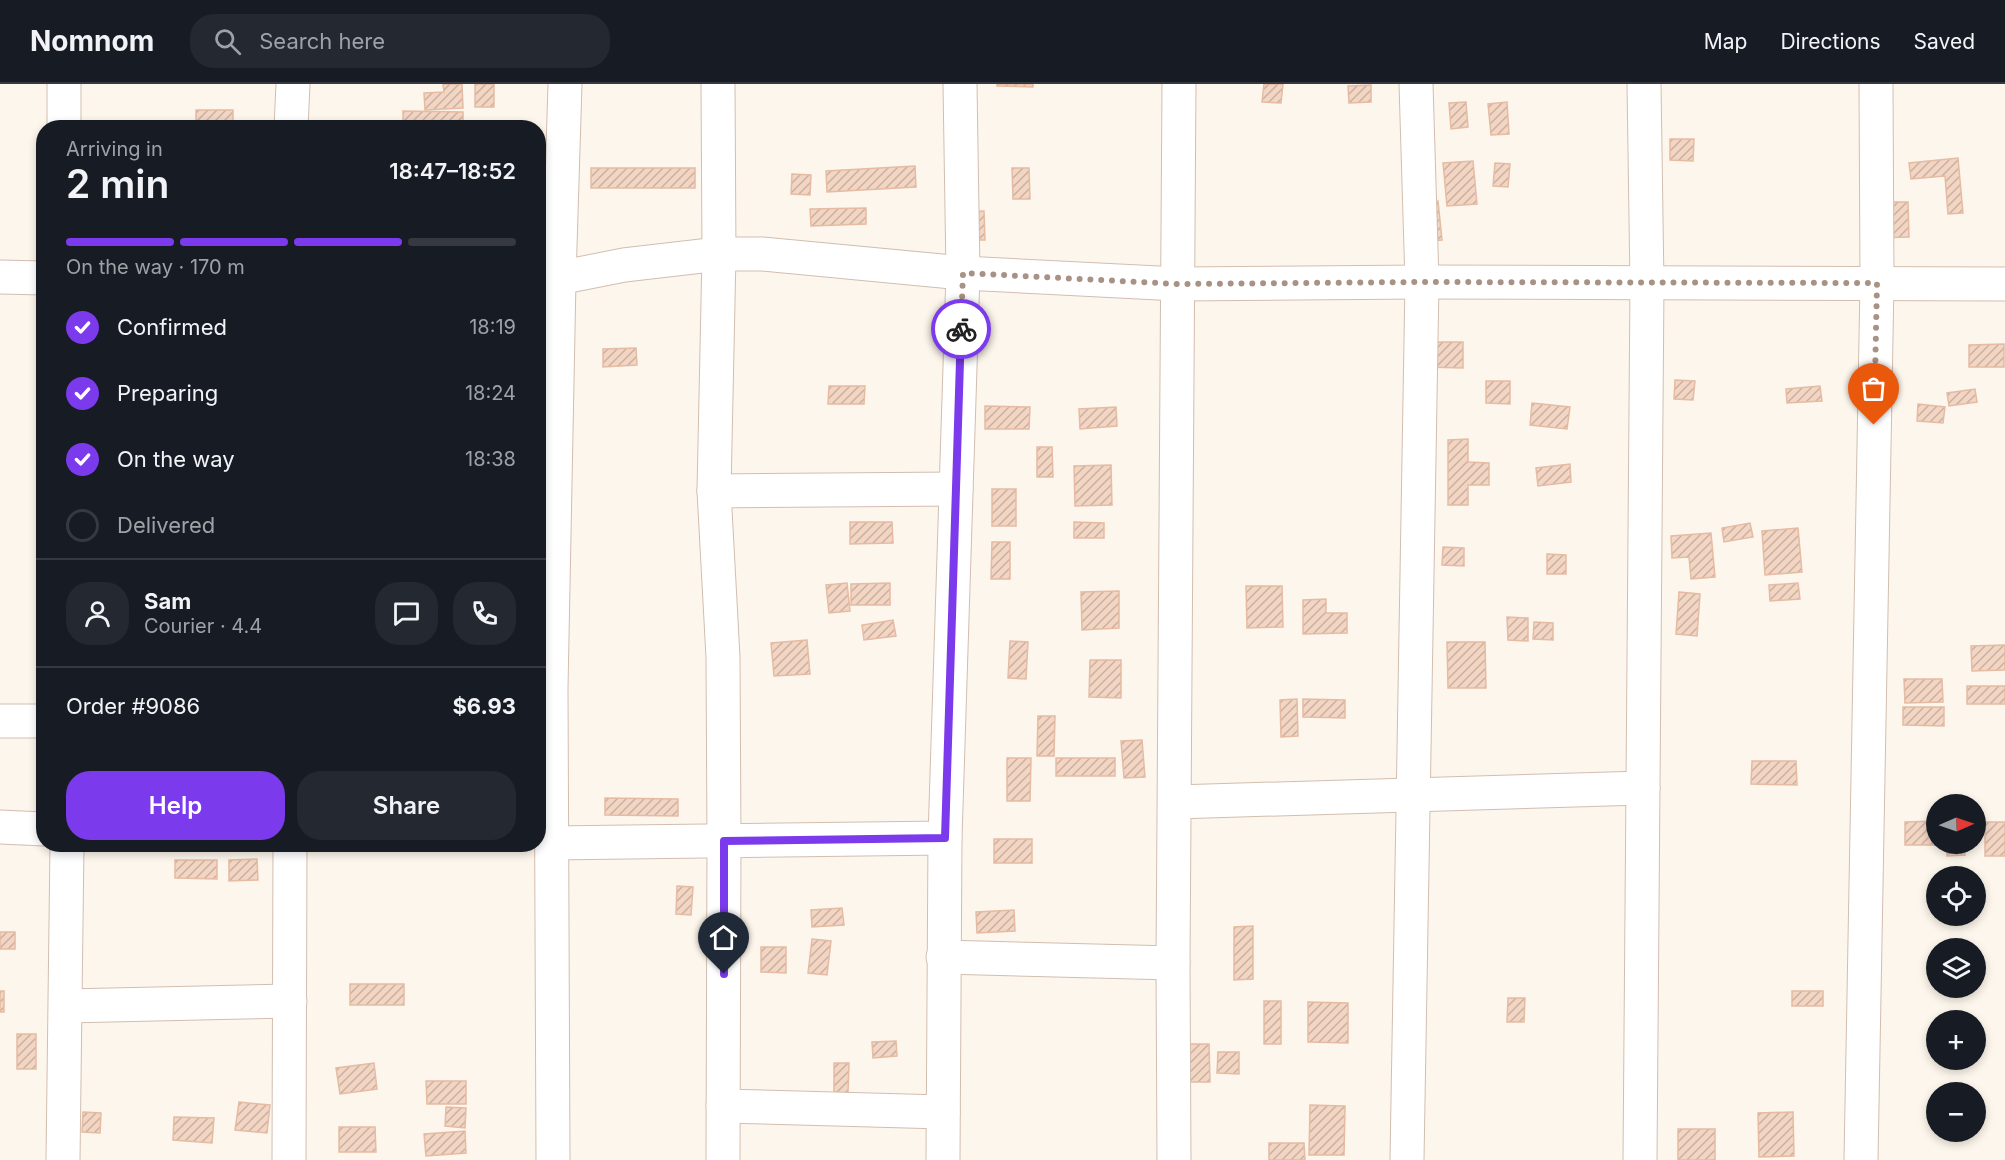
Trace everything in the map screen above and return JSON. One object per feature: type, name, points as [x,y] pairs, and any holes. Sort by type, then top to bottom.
[{"type":"street","points":[[64,84],[64,120]]},
{"type":"street","points":[[291,120],[293,84]]},
{"type":"street","points":[[546,608],[549,280],[565,84]]},
{"type":"street","points":[[718,84],[719,254],[714,491],[723,657],[723,1160]]},
{"type":"street","points":[[943,1160],[945,838],[963,273],[960,84]]},
{"type":"street","points":[[1174,1160],[1173,963],[1179,84]]},
{"type":"street","points":[[1407,1160],[1422,282],[1416,84]]},
{"type":"street","points":[[1640,1160],[1647,284],[1644,84]]},
{"type":"street","points":[[1861,1160],[1877,283],[1876,84]]},
{"type":"street","points":[[549,280],[624,265],[719,254],[762,254],[963,273],[1178,284],[1422,282],[2005,284]]},
{"type":"street","points":[[0,277],[36,278]]},
{"type":"street","points":[[714,491],[956,489]]},
{"type":"street","points":[[0,721],[36,721]]},
{"type":"street","points":[[546,739],[551,843],[553,1160]]},
{"type":"street","points":[[1175,802],[1643,788]]},
{"type":"street","points":[[0,827],[36,829]]},
{"type":"street","points":[[551,843],[945,838]]},
{"type":"street","points":[[63,1160],[67,852]]},
{"type":"street","points":[[289,1160],[290,852]]},
{"type":"street","points":[[943,957],[1173,963]]},
{"type":"street","points":[[66,1006],[290,1001]]},
{"type":"street","points":[[723,1106],[943,1112]]},
{"type":"building","points":[[443,84],[462,84],[463,108],[425,110],[424,93],[444,92]]},
{"type":"building","points":[[475,84],[494,84],[494,107],[475,107]]},
{"type":"building","points":[[997,84],[1033,84],[1033,87],[997,86]]},
{"type":"building","points":[[1264,84],[1283,84],[1281,103],[1262,102]]},
{"type":"building","points":[[1371,85],[1371,102],[1349,103],[1348,86]]},
{"type":"building","points":[[1466,102],[1468,127],[1451,129],[1449,103]]},
{"type":"building","points":[[1507,102],[1509,134],[1491,135],[1488,104]]},
{"type":"building","points":[[196,110],[233,110],[233,120],[196,120]]},
{"type":"building","points":[[403,111],[463,112],[463,120],[403,120]]},
{"type":"building","points":[[1670,139],[1694,139],[1693,161],[1670,160]]},
{"type":"building","points":[[1958,158],[1963,213],[1948,214],[1945,176],[1911,179],[1909,163]]},
{"type":"building","points":[[1473,161],[1477,204],[1447,206],[1443,163]]},
{"type":"building","points":[[1495,163],[1510,164],[1508,187],[1493,186]]},
{"type":"building","points":[[915,166],[916,187],[827,192],[826,171]]},
{"type":"building","points":[[591,168],[695,168],[695,188],[591,188]]},
{"type":"building","points":[[1012,168],[1029,168],[1030,199],[1013,199]]},
{"type":"building","points":[[792,174],[811,175],[810,195],[791,194]]},
{"type":"building","points":[[1438,201],[1442,240],[1421,242],[1417,204]]},
{"type":"building","points":[[1873,202],[1908,202],[1909,237],[1874,238]]},
{"type":"building","points":[[866,208],[866,224],[811,226],[810,209]]},
{"type":"building","points":[[984,211],[985,240],[957,240],[957,212]]},
{"type":"building","points":[[1422,342],[1463,342],[1463,368],[1422,367]]},
{"type":"building","points":[[2004,344],[2004,367],[1969,367],[1969,345]]},
{"type":"building","points":[[636,348],[637,365],[603,367],[603,349]]},
{"type":"building","points":[[1675,380],[1695,381],[1693,400],[1674,399]]},
{"type":"building","points":[[1486,381],[1510,381],[1510,404],[1486,403]]},
{"type":"building","points":[[829,386],[865,386],[864,404],[828,404]]},
{"type":"building","points":[[1820,386],[1822,401],[1787,403],[1786,389]]},
{"type":"building","points":[[1975,389],[1977,402],[1949,406],[1947,393]]},
{"type":"building","points":[[1532,403],[1570,407],[1567,429],[1530,425]]},
{"type":"building","points":[[1918,404],[1945,407],[1943,423],[1917,421]]},
{"type":"building","points":[[985,406],[1030,407],[1029,429],[985,429]]},
{"type":"building","points":[[1116,407],[1117,426],[1080,429],[1079,409]]},
{"type":"building","points":[[1468,439],[1468,462],[1489,463],[1489,485],[1468,485],[1468,505],[1448,505],[1448,440]]},
{"type":"building","points":[[1037,447],[1052,447],[1053,477],[1037,477]]},
{"type":"building","points":[[1570,464],[1571,482],[1538,486],[1536,468]]},
{"type":"building","points":[[1111,465],[1112,505],[1075,506],[1074,466]]},
{"type":"building","points":[[992,489],[1016,489],[1016,526],[992,526]]},
{"type":"building","points":[[850,522],[892,522],[893,543],[850,544]]},
{"type":"building","points":[[1074,522],[1104,523],[1104,538],[1074,538]]},
{"type":"building","points":[[1750,523],[1753,537],[1724,542],[1722,528]]},
{"type":"building","points":[[1798,528],[1802,572],[1765,575],[1762,531]]},
{"type":"building","points":[[1711,533],[1715,577],[1691,579],[1689,557],[1672,558],[1671,536]]},
{"type":"building","points":[[992,542],[1010,542],[1010,579],[991,579]]},
{"type":"building","points":[[1443,547],[1464,548],[1464,566],[1442,565]]},
{"type":"building","points":[[1547,554],[1566,555],[1566,574],[1547,574]]},
{"type":"building","points":[[847,583],[850,611],[829,613],[826,585]]},
{"type":"building","points":[[890,583],[890,605],[851,605],[851,584]]},
{"type":"building","points":[[1798,583],[1800,599],[1770,601],[1769,585]]},
{"type":"building","points":[[1246,586],[1282,586],[1283,627],[1247,628]]},
{"type":"building","points":[[1119,591],[1119,628],[1082,630],[1081,592]]},
{"type":"building","points":[[1679,592],[1700,594],[1697,636],[1676,634]]},
{"type":"building","points":[[1326,599],[1326,613],[1347,613],[1347,633],[1303,634],[1303,600]]},
{"type":"building","points":[[1507,617],[1528,618],[1528,641],[1508,640]]},
{"type":"building","points":[[893,620],[896,636],[864,640],[862,625]]},
{"type":"building","points":[[1534,622],[1553,623],[1553,640],[1533,639]]},
{"type":"building","points":[[807,640],[810,674],[774,676],[771,643]]},
{"type":"building","points":[[1010,641],[1028,642],[1026,679],[1008,678]]},
{"type":"building","points":[[1447,642],[1485,642],[1486,688],[1448,688]]},
{"type":"building","points":[[2005,645],[2005,670],[1972,671],[1971,646]]},
{"type":"building","points":[[1090,660],[1121,660],[1121,698],[1089,697]]},
{"type":"building","points":[[1904,679],[1942,679],[1943,702],[1905,703]]},
{"type":"building","points":[[1967,686],[2005,686],[2005,704],[1967,704]]},
{"type":"building","points":[[1297,699],[1298,736],[1281,737],[1280,700]]},
{"type":"building","points":[[1303,699],[1345,700],[1345,718],[1303,717]]},
{"type":"building","points":[[1903,707],[1944,707],[1944,726],[1903,725]]},
{"type":"building","points":[[1038,716],[1055,716],[1054,756],[1037,756]]},
{"type":"building","points":[[1142,740],[1145,777],[1124,778],[1121,741]]},
{"type":"building","points":[[1007,758],[1031,758],[1030,801],[1007,801]]},
{"type":"building","points":[[1056,758],[1115,758],[1115,776],[1056,776]]},
{"type":"building","points":[[1752,761],[1796,761],[1797,785],[1751,784]]},
{"type":"building","points":[[605,798],[678,799],[678,816],[605,815]]},
{"type":"building","points":[[1926,821],[1926,845],[1905,845],[1905,822]]},
{"type":"building","points":[[1986,822],[2005,822],[2005,856],[1985,856]]},
{"type":"building","points":[[994,839],[1032,839],[1032,863],[994,863]]},
{"type":"building","points":[[1947,854],[1965,854],[1965,855],[1947,856]]},
{"type":"building","points":[[257,859],[258,880],[229,881],[229,860]]},
{"type":"building","points":[[175,860],[217,860],[217,879],[175,878]]},
{"type":"building","points":[[677,886],[693,887],[691,915],[676,914]]},
{"type":"building","points":[[842,908],[844,925],[812,927],[811,910]]},
{"type":"building","points":[[1014,910],[1015,931],[977,933],[976,912]]},
{"type":"building","points":[[1253,926],[1253,979],[1234,980],[1234,927]]},
{"type":"building","points":[[0,932],[15,932],[15,949],[0,949]]},
{"type":"building","points":[[812,939],[831,941],[827,975],[808,973]]},
{"type":"building","points":[[761,947],[786,947],[786,973],[761,972]]},
{"type":"building","points":[[350,984],[404,984],[404,1005],[350,1005]]},
{"type":"building","points":[[0,991],[4,991],[4,1012],[0,1012]]},
{"type":"building","points":[[1792,991],[1823,991],[1823,1006],[1792,1006]]},
{"type":"building","points":[[1508,998],[1525,998],[1524,1022],[1507,1022]]},
{"type":"building","points":[[1264,1001],[1281,1001],[1281,1044],[1264,1044]]},
{"type":"building","points":[[1308,1002],[1348,1003],[1348,1043],[1308,1042]]},
{"type":"building","points":[[17,1034],[36,1034],[36,1069],[17,1069]]},
{"type":"building","points":[[896,1041],[897,1056],[873,1058],[872,1042]]},
{"type":"building","points":[[1175,1044],[1209,1044],[1210,1082],[1175,1082]]},
{"type":"building","points":[[1218,1052],[1239,1052],[1239,1074],[1217,1073]]},
{"type":"building","points":[[374,1063],[377,1089],[340,1094],[336,1068]]},
{"type":"building","points":[[834,1063],[849,1063],[848,1093],[834,1093]]},
{"type":"building","points":[[426,1081],[466,1081],[466,1104],[427,1104]]},
{"type":"building","points":[[239,1102],[270,1105],[267,1133],[235,1130]]},
{"type":"building","points":[[1310,1105],[1345,1106],[1344,1155],[1309,1155]]},
{"type":"building","points":[[446,1107],[466,1108],[465,1128],[445,1126]]},
{"type":"building","points":[[83,1112],[101,1113],[100,1133],[82,1132]]},
{"type":"building","points":[[1793,1112],[1794,1156],[1759,1157],[1758,1113]]},
{"type":"building","points":[[174,1117],[214,1118],[212,1143],[173,1140]]},
{"type":"building","points":[[339,1127],[375,1127],[376,1152],[339,1152]]},
{"type":"building","points":[[1678,1129],[1715,1129],[1715,1160],[1678,1160]]},
{"type":"building","points":[[465,1131],[466,1153],[426,1156],[424,1134]]},
{"type":"building","points":[[1269,1143],[1304,1143],[1305,1160],[1269,1160]]},
{"type":"way so far","points":[[961,329],[963,273],[1178,284],[1877,283],[1874,425]]},
{"type":"route","points":[[724,974],[724,841],[945,838],[961,329]]}]
